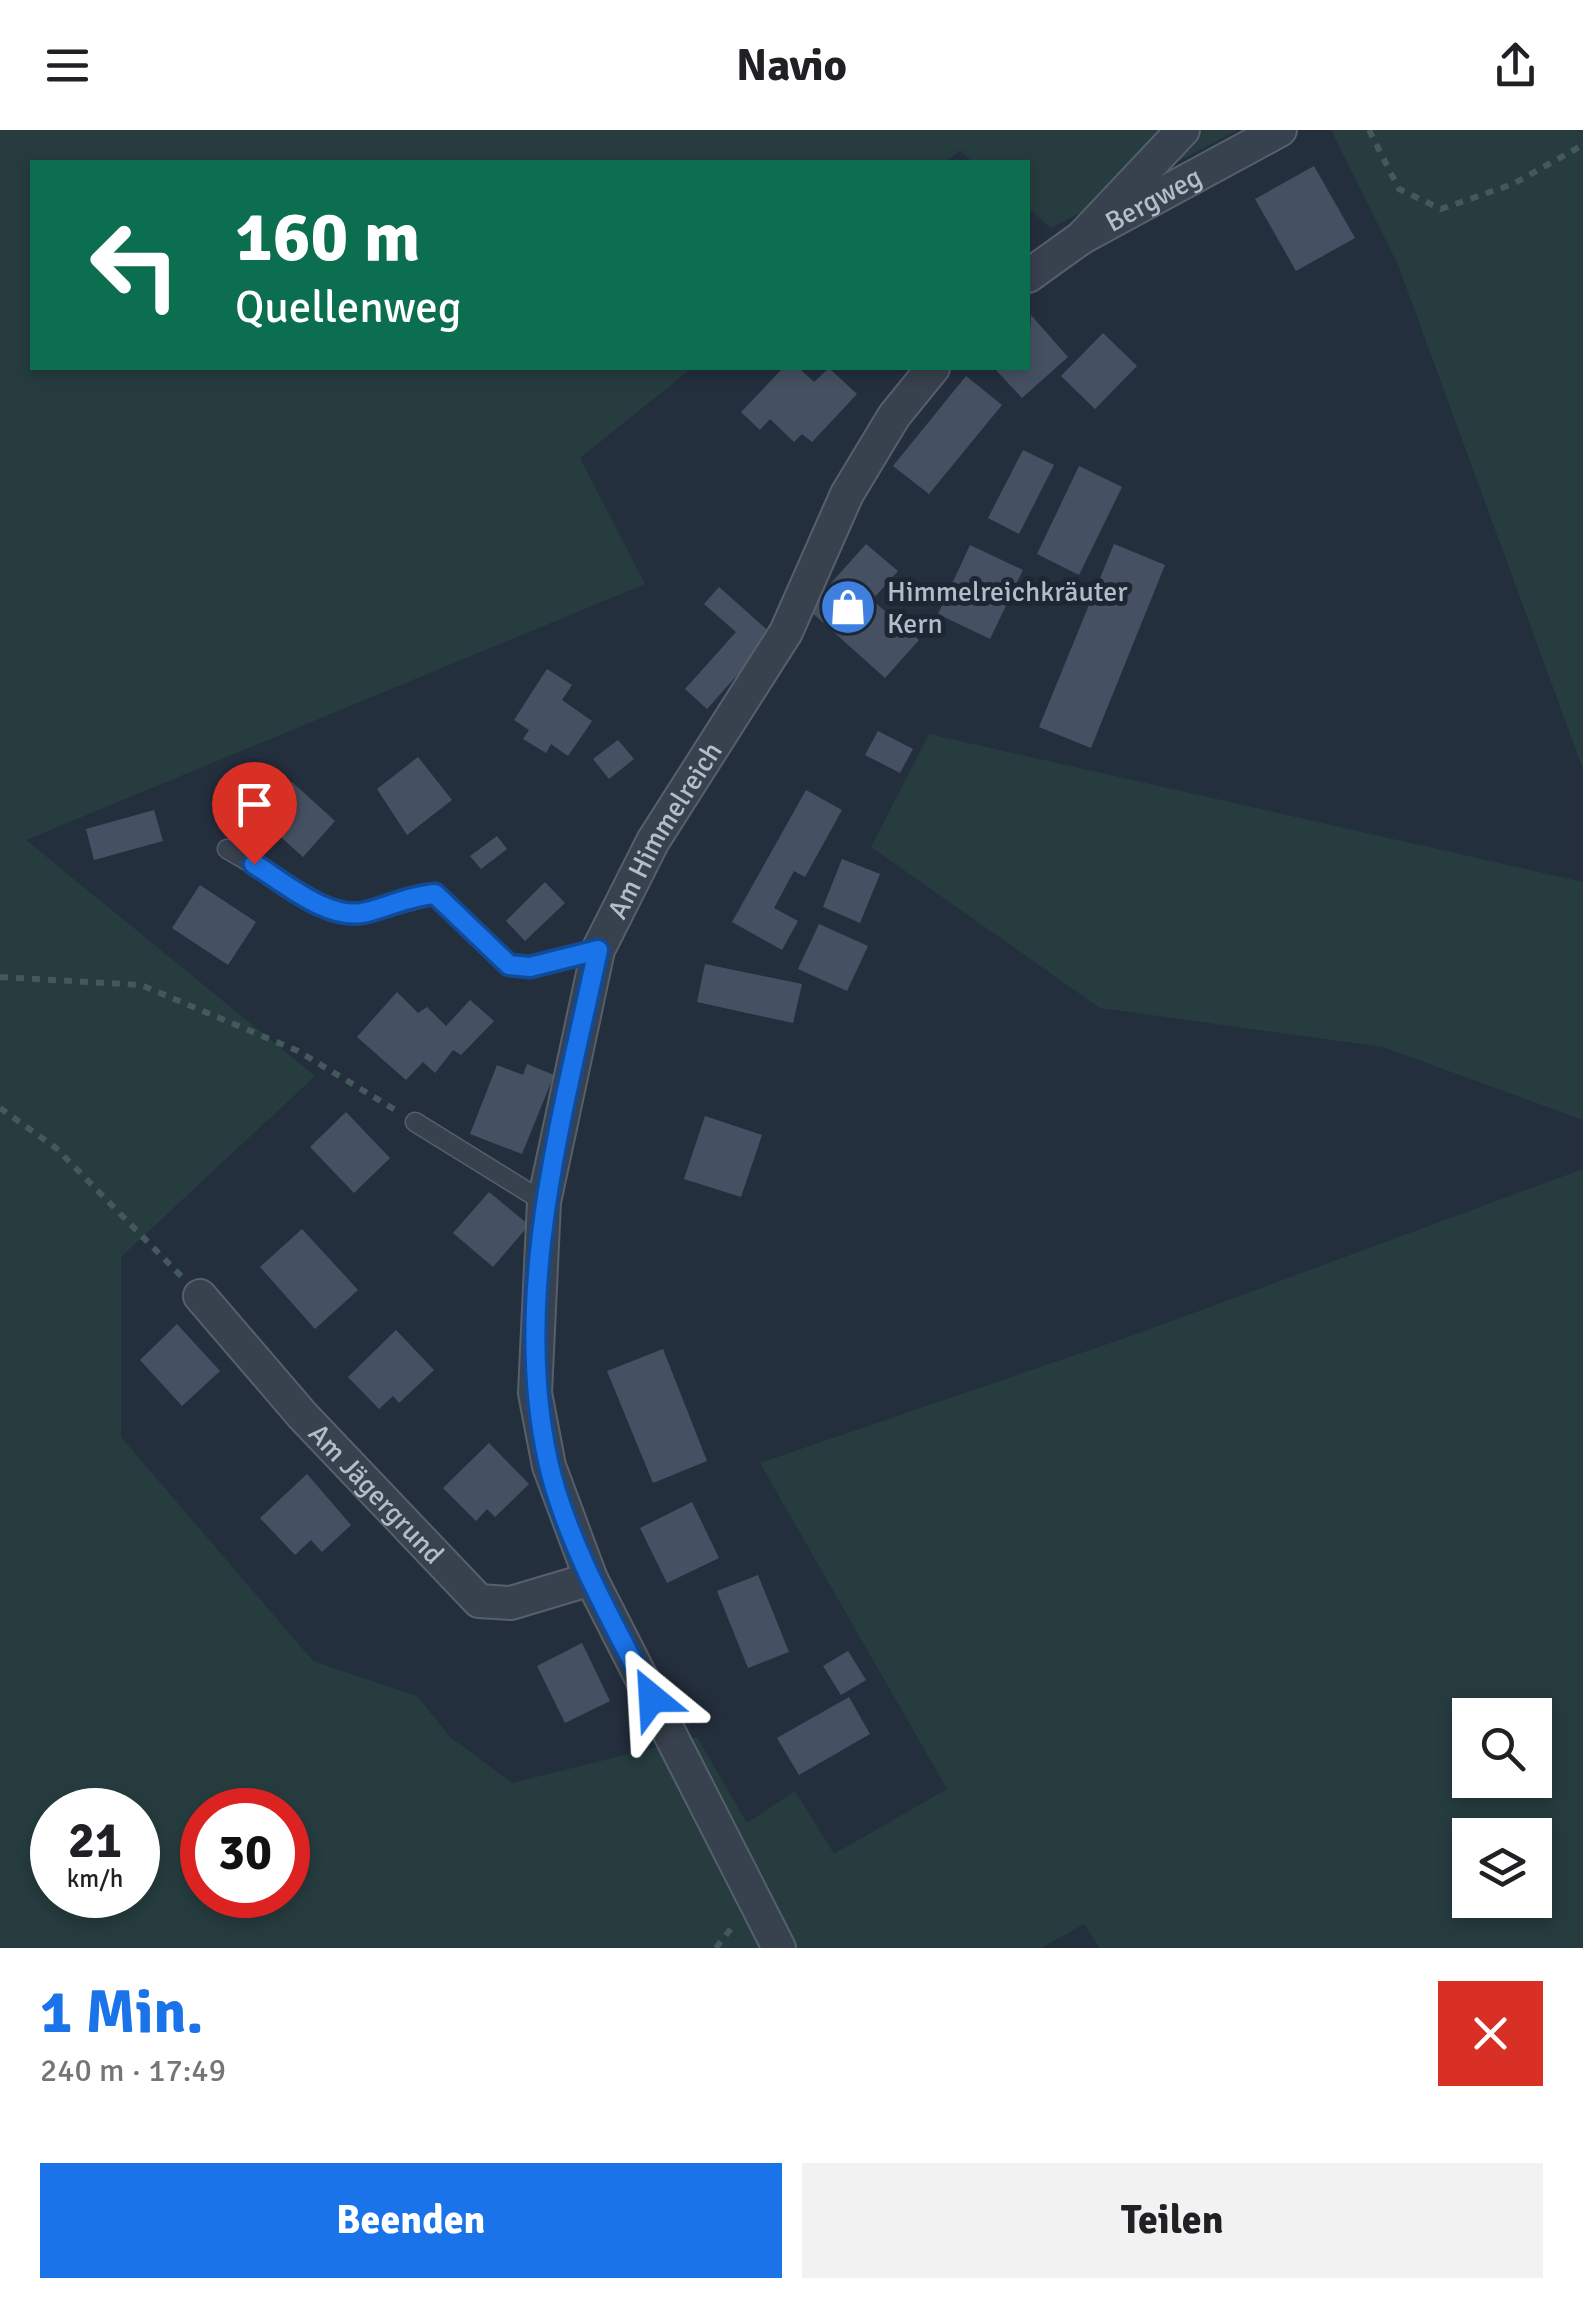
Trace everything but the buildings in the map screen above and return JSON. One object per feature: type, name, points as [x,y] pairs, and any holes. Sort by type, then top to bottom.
[{"type":"street","points":[[1030,275],[1082,238],[1183,130]]},
{"type":"street","name":"Bergweg","points":[[1082,238],[1280,130]]},
{"type":"street","name":"Am Himmelreich","points":[[779,1948],[592,1580],[548,1466],[535,1393],[544,1202],[598,950],[653,841],[786,632],[847,494],[894,416],[931,370]]},
{"type":"street","name":"Am Jägergrund","points":[[200,1296],[303,1416],[478,1602],[511,1603],[592,1580]]},
{"type":"lane","points":[[228,848],[332,911],[362,914],[416,896],[435,894],[509,965],[530,967],[598,950]]},
{"type":"lane","points":[[415,1122],[544,1202]]},
{"type":"path","points":[[1369,130],[1398,189],[1441,209],[1512,184],[1583,146]]},
{"type":"path","points":[[0,976],[141,985],[298,1051],[415,1122]]},
{"type":"path","points":[[0,1108],[56,1148],[200,1296]]},
{"type":"green space","points":[[0,130],[1238,130],[1051,228],[1030,210],[1030,160],[971,160],[960,151],[948,160],[30,160],[30,370],[690,370],[580,458],[645,584],[26,840],[315,1076],[121,1257],[121,1437],[313,1661],[417,1696],[450,1737],[512,1783],[697,1737],[747,1823],[795,1791],[834,1854],[947,1789],[760,1463],[1131,1336],[1583,1169],[1583,1948],[1100,1948],[1084,1924],[1041,1948],[0,1948]]},
{"type":"green space","points":[[1331,130],[1583,130],[1583,769],[1398,265]]},
{"type":"green space","points":[[929,734],[1583,882],[1583,1120],[1383,1047],[1100,1008],[871,847]]},
{"type":"place","name":"Himmelreichkräuter Kern","points":[[848,607]]},
{"type":"route","points":[[254,864],[332,911],[362,914],[416,896],[435,894],[509,965],[530,967],[598,950],[544,1202],[535,1393],[548,1466],[592,1580],[652,1698]]}]
